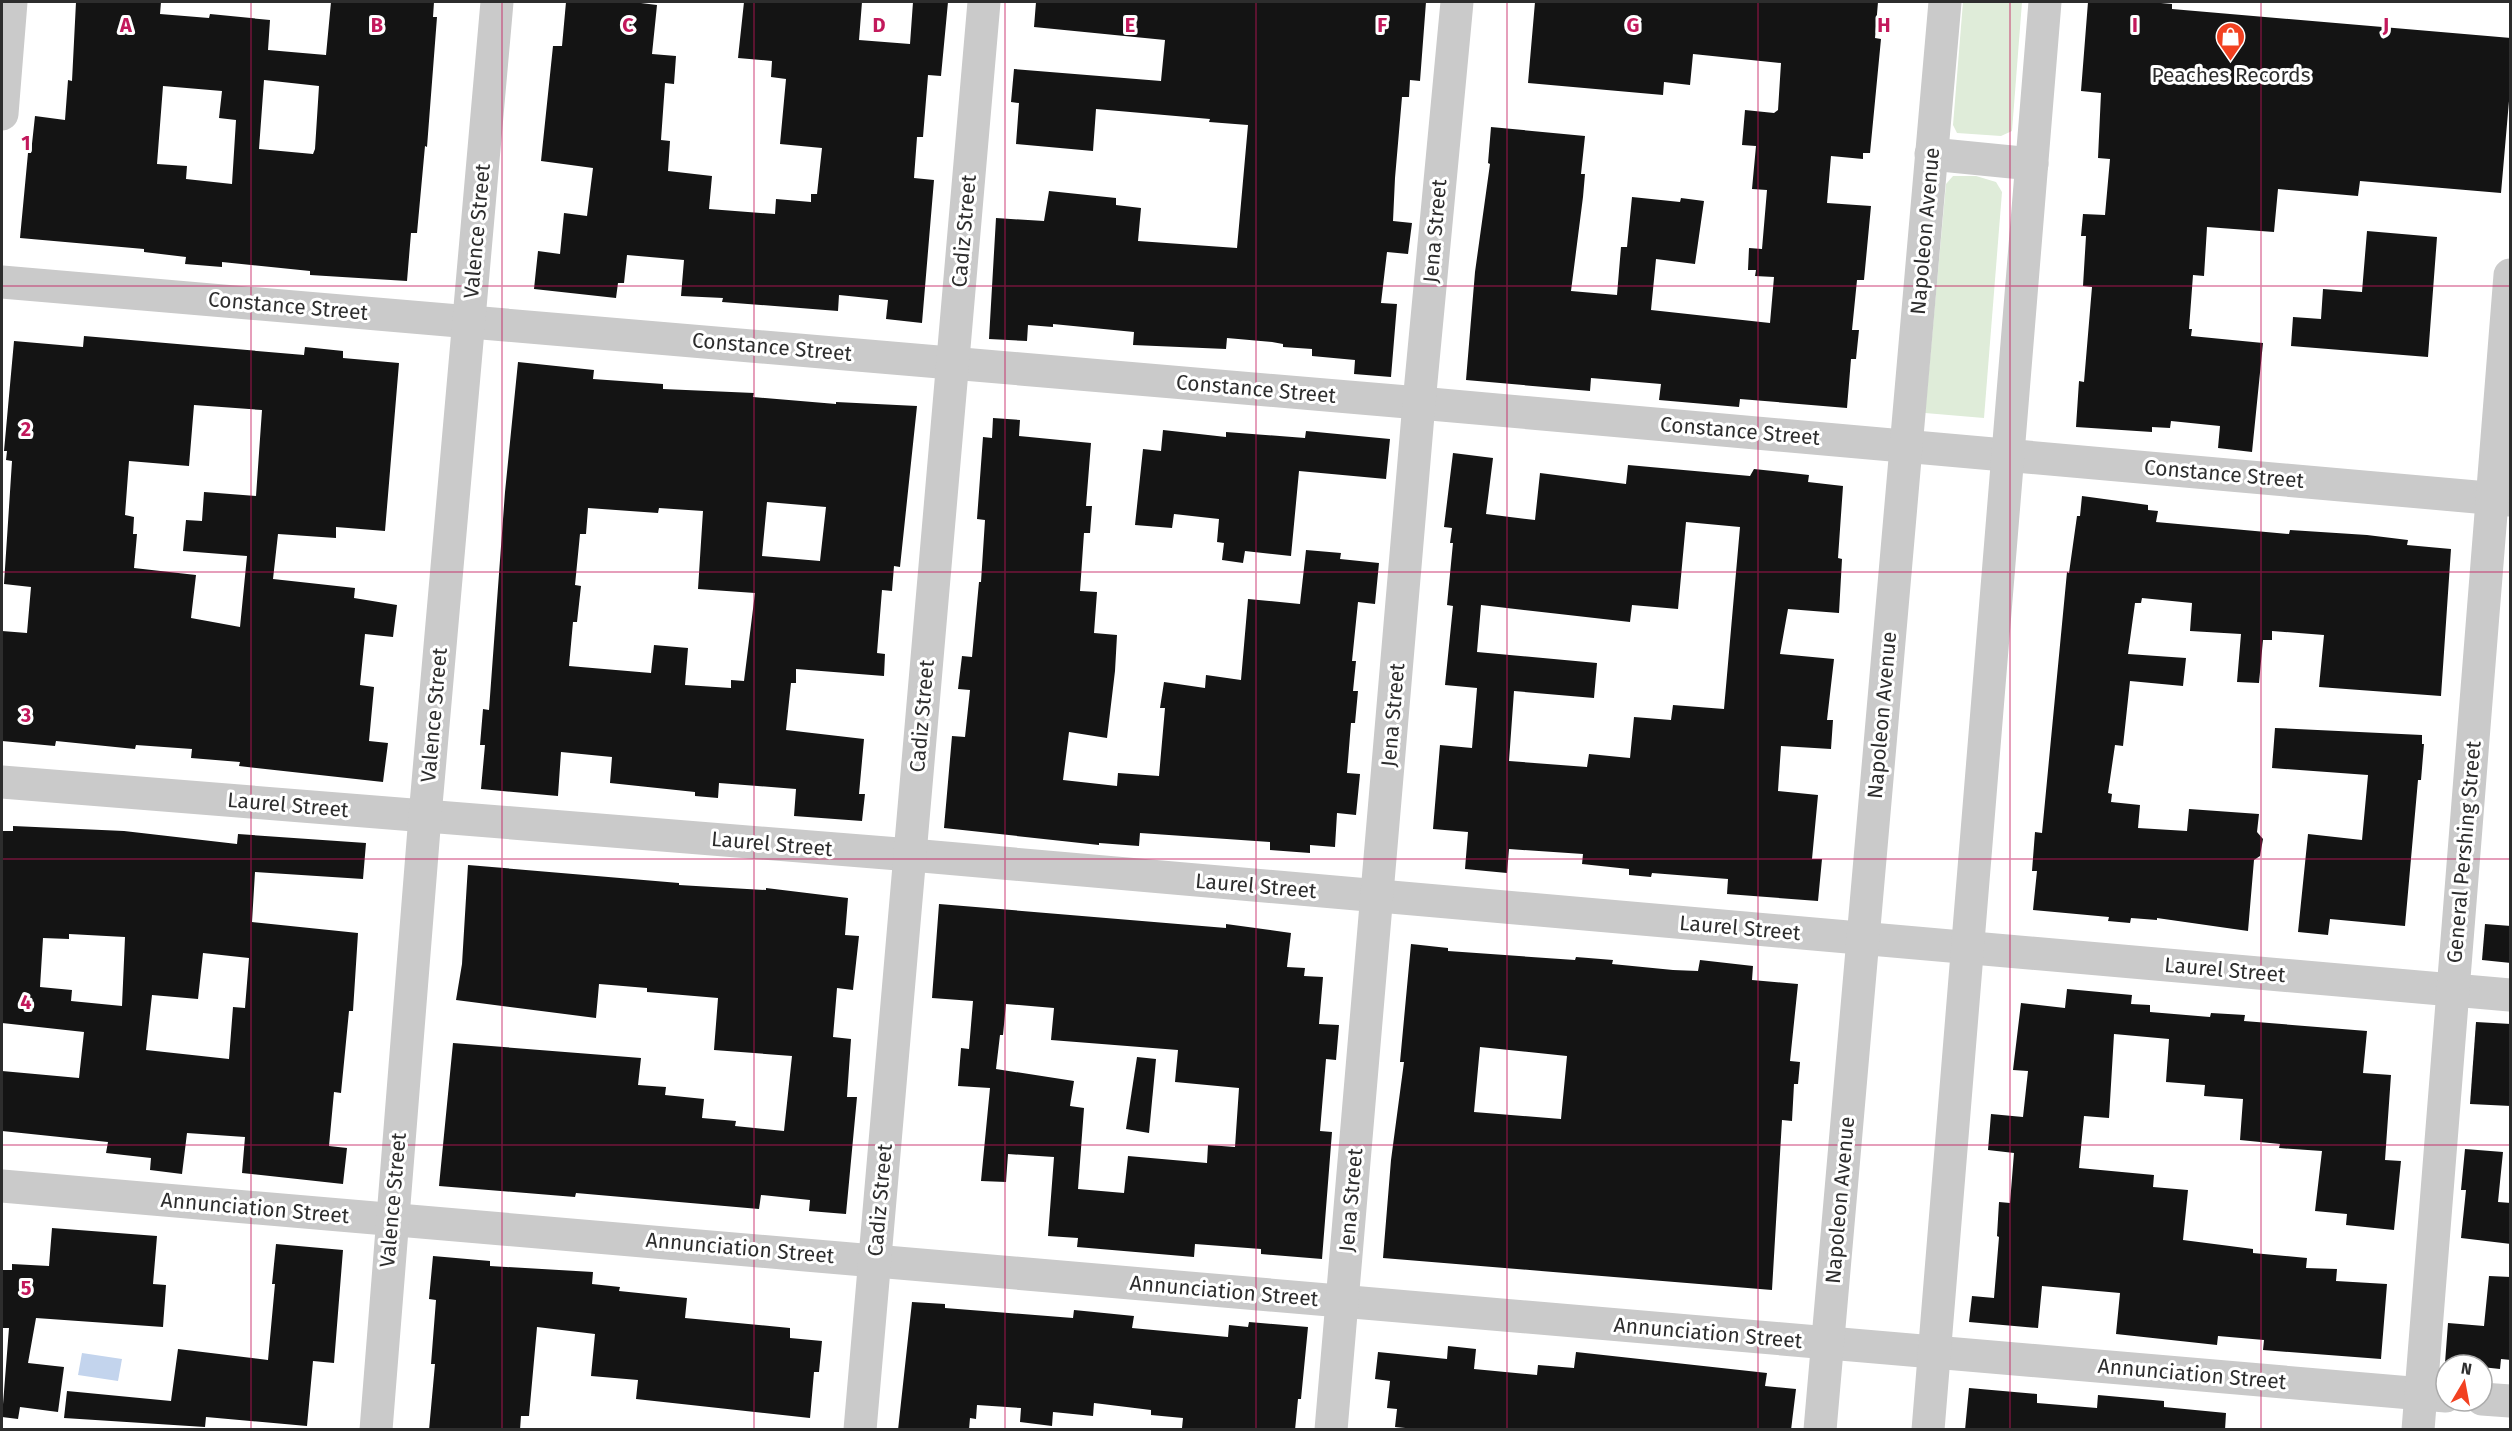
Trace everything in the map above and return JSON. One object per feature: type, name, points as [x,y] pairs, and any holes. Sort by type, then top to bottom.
[{"type":"street","points":[[2,114],[11,2]]},
{"type":"street","name":"Valence Street","points":[[376,1430],[425,816],[497,2]]},
{"type":"street","name":"Cadiz Street","points":[[860,1430],[984,2]]},
{"type":"street","name":"Jena Street","points":[[1331,1430],[1419,403],[1457,2]]},
{"type":"street","name":"Napoleon Avenue","points":[[1820,1430],[1945,2]]},
{"type":"street","points":[[1928,1430],[2045,2]]},
{"type":"street","points":[[1931,154],[2032,164]]},
{"type":"street","name":"General Pershing Street","points":[[2436,1353],[2454,990],[2502,499],[2511,275]]},
{"type":"street","name":"Constance Street","points":[[2,282],[1419,403],[2502,499]]},
{"type":"street","name":"Laurel Street","points":[[2,782],[910,855],[2511,995]]},
{"type":"street","name":"Annunciation Street","points":[[2,1186],[875,1259],[2434,1395]]},
{"type":"street","name":"General Pershing Street","points":[[2418,1430],[2434,1395]]},
{"type":"street","points":[[2494,1400],[2511,1401]]},
{"type":"green space","points":[[1963,2],[2022,2],[2012,131],[2001,136],[1957,133],[1953,125]]},
{"type":"green space","points":[[1953,176],[1976,176],[1996,182],[2002,192],[1984,418],[1925,413],[1946,184]]},
{"type":"water","points":[[82,1353],[122,1359],[118,1381],[78,1375]]},
{"type":"building","points":[[76,2],[161,2],[160,14],[209,18],[210,14],[270,20],[268,50],[326,55],[331,2],[434,2],[433,17],[437,17],[427,147],[425,146],[417,233],[411,233],[407,281],[310,275],[310,271],[222,262],[222,267],[185,264],[186,257],[144,252],[144,249],[20,238],[28,153],[31,153],[35,116],[65,120],[68,80],[72,81]],"holes":[[[264,80],[319,86],[313,154],[259,149]],[[163,86],[222,91],[219,118],[236,120],[232,184],[186,179],[187,166],[157,164]]]},
{"type":"building","points":[[566,2],[633,2],[657,5],[652,54],[676,56],[674,84],[665,83],[661,140],[670,141],[668,171],[712,176],[709,209],[775,214],[776,199],[811,202],[811,194],[817,194],[822,148],[780,144],[786,79],[771,77],[772,61],[738,58],[744,2],[862,2],[859,40],[910,44],[913,2],[948,2],[941,76],[928,75],[923,137],[917,137],[914,178],[934,180],[922,323],[886,319],[888,300],[839,295],[838,311],[722,302],[723,298],[681,296],[684,260],[627,255],[624,283],[618,283],[616,298],[534,289],[538,251],[560,254],[564,213],[587,216],[593,168],[541,161],[553,46],[562,46]]},
{"type":"building","points":[[1036,2],[1426,2],[1420,81],[1410,80],[1409,97],[1402,97],[1395,178],[1393,221],[1412,223],[1408,254],[1387,252],[1381,303],[1397,304],[1391,377],[1354,374],[1355,360],[1312,356],[1312,349],[1283,347],[1283,344],[1272,342],[1227,338],[1226,349],[1133,345],[1134,332],[1053,324],[1053,327],[1028,325],[1027,341],[989,339],[996,218],[1044,221],[1049,191],[1116,198],[1116,205],[1141,208],[1138,241],[1237,248],[1248,125],[1209,122],[1210,119],[1096,109],[1093,151],[1016,144],[1019,103],[1011,102],[1014,69],[1161,81],[1165,40],[1034,27]]},
{"type":"building","points":[[1535,2],[1878,2],[1875,38],[1881,39],[1870,153],[1863,153],[1863,159],[1831,156],[1827,203],[1871,206],[1864,280],[1857,280],[1852,330],[1859,330],[1856,359],[1851,359],[1847,408],[1740,399],[1739,407],[1659,400],[1661,384],[1591,378],[1590,391],[1466,380],[1475,272],[1490,164],[1488,163],[1491,127],[1585,136],[1581,174],[1585,174],[1583,197],[1571,291],[1617,295],[1621,247],[1627,247],[1632,197],[1680,202],[1681,198],[1704,201],[1695,264],[1656,259],[1651,310],[1770,323],[1774,277],[1755,276],[1756,270],[1748,270],[1749,248],[1762,249],[1767,190],[1752,189],[1756,146],[1742,145],[1745,110],[1774,113],[1778,110],[1781,63],[1693,54],[1690,85],[1664,82],[1663,95],[1528,83]]},
{"type":"building","points":[[2088,2],[2150,2],[2172,4],[2172,9],[2511,38],[2511,78],[2501,193],[2360,181],[2358,196],[2278,189],[2274,232],[2207,227],[2204,276],[2193,275],[2189,329],[2192,329],[2191,336],[2263,343],[2252,452],[2218,448],[2220,426],[2171,421],[2170,428],[2152,427],[2152,432],[2076,427],[2079,381],[2084,382],[2092,287],[2083,286],[2086,236],[2081,236],[2083,214],[2105,215],[2110,159],[2098,158],[2101,93],[2081,91]]},
{"type":"building","points":[[2367,231],[2437,237],[2428,357],[2291,346],[2293,317],[2321,319],[2323,289],[2362,292]]},
{"type":"building","points":[[84,336],[304,355],[305,347],[343,351],[343,358],[399,363],[385,531],[336,527],[336,538],[278,534],[273,579],[355,588],[354,598],[397,605],[393,637],[365,634],[360,685],[374,687],[369,741],[388,743],[383,782],[239,766],[240,762],[191,758],[192,749],[136,745],[135,749],[56,741],[55,746],[2,741],[2,631],[27,633],[31,587],[4,584],[12,461],[6,460],[7,451],[4,451],[14,341],[83,347]],"holes":[[[194,405],[262,410],[256,496],[204,492],[202,521],[186,520],[183,551],[247,556],[240,627],[191,618],[196,575],[134,568],[137,534],[133,534],[134,517],[125,515],[129,461],[189,466]]]},
{"type":"building","points":[[518,362],[594,370],[593,379],[663,384],[663,389],[754,393],[753,397],[836,404],[836,402],[917,406],[900,567],[894,566],[892,591],[882,590],[877,653],[885,654],[884,676],[796,669],[796,683],[791,683],[786,730],[864,739],[859,794],[865,794],[862,821],[794,816],[796,789],[719,783],[718,798],[695,796],[695,792],[610,783],[612,757],[561,752],[558,796],[481,789],[485,745],[480,745],[483,709],[489,710],[505,492]],"holes":[[[767,502],[826,507],[820,561],[762,556]],[[588,508],[658,513],[659,508],[703,511],[698,589],[755,593],[744,681],[731,680],[731,688],[685,685],[688,648],[654,645],[651,673],[569,666],[573,622],[577,622],[581,586],[575,585],[580,534],[586,534]]]},
{"type":"building","points":[[993,418],[1020,420],[1019,436],[1091,443],[1086,506],[1092,506],[1090,533],[1084,533],[1080,591],[1097,592],[1094,633],[1117,635],[1115,671],[1107,738],[1069,732],[1063,780],[1117,786],[1118,773],[1159,776],[1165,708],[1160,708],[1164,682],[1205,688],[1206,675],[1241,680],[1248,599],[1300,604],[1306,550],[1341,553],[1340,559],[1379,563],[1375,604],[1358,602],[1352,661],[1356,661],[1353,691],[1358,691],[1355,723],[1351,723],[1347,773],[1360,774],[1356,815],[1337,813],[1335,847],[1310,845],[1310,853],[1270,850],[1270,842],[1140,833],[1139,846],[1099,843],[1099,845],[944,828],[952,736],[965,737],[970,690],[958,689],[962,656],[972,657],[979,582],[981,582],[985,520],[977,519],[983,437],[992,438]]},
{"type":"building","points":[[1163,430],[1226,437],[1226,432],[1305,438],[1306,431],[1390,439],[1386,479],[1299,471],[1291,556],[1245,551],[1243,563],[1222,560],[1224,543],[1217,542],[1219,519],[1174,514],[1172,528],[1135,525],[1143,449],[1161,451]]},
{"type":"building","points":[[1453,453],[1493,458],[1486,514],[1535,520],[1540,473],[1626,484],[1628,465],[1750,476],[1754,469],[1809,475],[1808,482],[1843,486],[1838,558],[1842,559],[1839,613],[1788,609],[1780,654],[1834,659],[1827,720],[1833,720],[1831,749],[1781,746],[1778,791],[1818,795],[1812,859],[1822,859],[1818,901],[1727,894],[1728,879],[1652,873],[1651,877],[1629,875],[1629,869],[1582,864],[1583,854],[1509,849],[1507,873],[1465,869],[1468,832],[1433,829],[1440,745],[1472,748],[1477,688],[1445,685],[1453,606],[1447,605],[1453,543],[1450,543],[1452,528],[1444,527]],"holes":[[[1686,522],[1740,527],[1724,709],[1673,705],[1671,720],[1634,717],[1630,758],[1589,754],[1587,767],[1509,761],[1514,691],[1594,698],[1597,663],[1477,652],[1481,605],[1630,622],[1632,605],[1678,609]]]},
{"type":"building","points":[[2082,496],[2148,505],[2148,510],[2158,511],[2156,522],[2289,534],[2290,530],[2367,535],[2408,540],[2407,545],[2451,549],[2441,696],[2319,687],[2324,635],[2272,631],[2272,640],[2263,640],[2259,683],[2237,682],[2241,634],[2190,631],[2192,603],[2142,598],[2141,603],[2135,603],[2128,654],[2186,658],[2183,686],[2130,681],[2123,746],[2115,745],[2108,793],[2112,794],[2111,802],[2140,805],[2138,828],[2187,831],[2189,809],[2259,814],[2257,832],[2263,839],[2260,856],[2254,860],[2248,931],[2157,918],[2157,920],[2131,918],[2130,923],[2108,921],[2109,917],[2033,910],[2037,871],[2032,871],[2035,832],[2042,833],[2067,572],[2069,573]]},
{"type":"building","points":[[2275,728],[2422,735],[2422,744],[2424,744],[2421,780],[2418,780],[2405,926],[2330,919],[2328,935],[2298,932],[2308,834],[2362,840],[2368,775],[2272,768]]},
{"type":"building","points":[[13,826],[124,831],[237,844],[238,834],[366,843],[363,879],[255,872],[252,922],[358,933],[353,1011],[349,1011],[341,1093],[334,1092],[329,1146],[347,1148],[343,1184],[242,1173],[245,1137],[187,1133],[182,1174],[150,1170],[151,1158],[106,1153],[108,1142],[2,1131],[2,1071],[79,1078],[84,1032],[2,1023],[2,831],[13,831]],"holes":[[[69,934],[125,937],[122,1006],[71,1001],[72,990],[40,987],[43,938],[69,939]],[[203,953],[249,958],[245,1008],[233,1007],[229,1059],[146,1050],[152,995],[198,999]]]},
{"type":"building","points":[[468,865],[679,883],[679,885],[766,890],[766,888],[848,898],[845,935],[859,936],[853,990],[837,988],[833,1037],[851,1039],[847,1097],[857,1097],[846,1214],[809,1211],[810,1200],[761,1195],[759,1209],[576,1193],[575,1197],[439,1186],[453,1043],[641,1058],[638,1085],[666,1087],[665,1095],[704,1099],[702,1118],[736,1121],[735,1126],[784,1131],[792,1056],[714,1050],[718,998],[647,992],[647,988],[599,984],[596,1018],[456,1000],[462,964]]},
{"type":"building","points":[[939,904],[1226,928],[1226,924],[1291,933],[1287,967],[1305,968],[1304,976],[1323,977],[1319,1024],[1339,1025],[1336,1060],[1326,1059],[1320,1131],[1332,1132],[1322,1259],[1261,1254],[1261,1249],[1195,1244],[1194,1257],[1077,1247],[1078,1238],[1048,1236],[1054,1157],[1008,1154],[1006,1182],[981,1181],[990,1088],[958,1086],[961,1048],[969,1049],[973,1001],[932,998]],"holes":[[[1006,1004],[1054,1008],[1051,1040],[1178,1050],[1175,1082],[1239,1088],[1235,1147],[1208,1145],[1207,1163],[1128,1156],[1124,1193],[1078,1189],[1084,1108],[1070,1106],[1074,1081],[996,1069]]]},
{"type":"building","points":[[2485,924],[2511,926],[2511,963],[2482,960]]},
{"type":"building","points":[[1411,944],[1448,948],[1448,951],[1575,960],[1576,957],[1613,960],[1612,964],[1673,970],[1698,971],[1700,960],[1753,966],[1752,980],[1798,984],[1790,1061],[1800,1062],[1798,1084],[1794,1084],[1792,1121],[1782,1120],[1772,1290],[1383,1258],[1391,1160],[1404,1062],[1400,1062]],"holes":[[[1480,1047],[1567,1056],[1561,1119],[1474,1112]]]},
{"type":"building","points":[[2067,989],[2132,995],[2131,1004],[2150,1005],[2150,1012],[2210,1017],[2211,1013],[2245,1015],[2244,1021],[2367,1031],[2363,1073],[2391,1075],[2385,1160],[2401,1161],[2394,1230],[2346,1225],[2347,1214],[2315,1211],[2322,1151],[2279,1148],[2280,1144],[2240,1140],[2243,1099],[2204,1096],[2205,1085],[2166,1082],[2169,1039],[2114,1034],[2109,1118],[2084,1116],[2079,1168],[2154,1175],[2153,1187],[2188,1190],[2183,1240],[2253,1249],[2253,1253],[2307,1258],[2306,1268],[2337,1269],[2336,1281],[2387,1284],[2381,1359],[2263,1350],[2264,1340],[2218,1336],[2217,1345],[2116,1334],[2120,1293],[2042,1286],[2038,1328],[1969,1322],[1972,1296],[1994,1298],[1999,1237],[1997,1236],[1999,1202],[2010,1203],[2014,1153],[1988,1150],[1991,1114],[2023,1117],[2028,1071],[2013,1070],[2021,1003],[2065,1008]]},
{"type":"building","points":[[2476,1022],[2511,1024],[2511,1106],[2470,1104]]},
{"type":"building","points":[[1137,1057],[1156,1059],[1149,1133],[1126,1129]]},
{"type":"building","points":[[2465,1149],[2503,1152],[2498,1202],[2511,1203],[2511,1244],[2461,1238],[2466,1190],[2461,1190]]},
{"type":"building","points":[[52,1228],[157,1236],[153,1284],[166,1285],[163,1327],[36,1318],[28,1363],[64,1367],[58,1412],[20,1407],[18,1419],[2,1417],[9,1328],[2,1328],[2,1270],[12,1270],[12,1264],[49,1266]]},
{"type":"building","points":[[276,1244],[343,1250],[334,1363],[313,1361],[307,1426],[206,1417],[205,1427],[64,1418],[67,1391],[171,1401],[178,1349],[268,1360]]},
{"type":"building","points":[[433,1256],[490,1261],[490,1266],[593,1272],[592,1284],[620,1287],[619,1291],[687,1298],[685,1318],[790,1328],[790,1338],[822,1341],[819,1372],[814,1372],[810,1418],[636,1399],[638,1380],[591,1376],[595,1334],[537,1327],[529,1416],[521,1416],[520,1430],[429,1430],[435,1364],[431,1364],[436,1300],[429,1299]]},
{"type":"building","points":[[2489,1276],[2511,1277],[2511,1360],[2501,1359],[2500,1369],[2494,1368],[2494,1353],[2446,1353],[2448,1323],[2484,1326]]},
{"type":"building","points":[[912,1302],[945,1304],[945,1308],[1073,1318],[1074,1310],[1134,1316],[1132,1328],[1228,1337],[1229,1325],[1248,1327],[1249,1322],[1308,1327],[1301,1399],[1298,1399],[1295,1430],[1182,1428],[1183,1418],[1151,1415],[1151,1410],[1094,1403],[1093,1416],[1053,1412],[1052,1426],[1020,1422],[1021,1408],[977,1405],[976,1419],[970,1418],[969,1430],[898,1430]]},
{"type":"building","points":[[1448,1346],[1476,1349],[1474,1369],[1537,1375],[1538,1365],[1574,1368],[1576,1352],[1767,1373],[1765,1386],[1796,1389],[1791,1430],[1426,1430],[1395,1427],[1397,1409],[1387,1408],[1390,1381],[1375,1379],[1378,1352],[1447,1359]]},
{"type":"building","points":[[1969,1388],[2037,1394],[2037,1403],[2097,1408],[2098,1395],[2164,1401],[2164,1407],[2226,1413],[2225,1430],[1965,1430]]},
{"type":"place","name":"Peaches Records","points":[[2231,62]]}]
